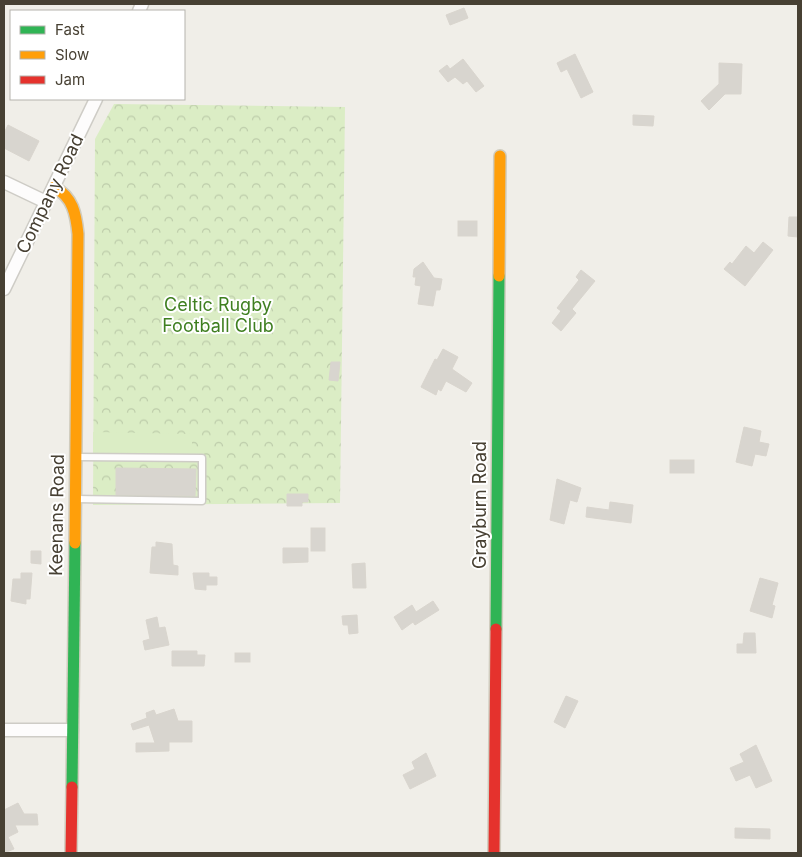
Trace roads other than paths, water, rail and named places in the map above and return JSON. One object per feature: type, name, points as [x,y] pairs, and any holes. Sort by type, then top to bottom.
[{"type":"street","name":"Company Road","points":[[4,289],[96,100]]},
{"type":"street","name":"Grayburn Road","points":[[494,853],[500,156]]},
{"type":"street","points":[[4,182],[46,202]]},
{"type":"street","name":"Keenans Road","points":[[54,187],[65,194],[73,206],[78,235],[71,853]]},
{"type":"street","points":[[4,730],[72,730]]},
{"type":"lane","points":[[75,456],[202,458],[202,501],[75,499]]},
{"type":"park label","name":"Celtic Rugby Football Club","points":[[218,315]]}]
